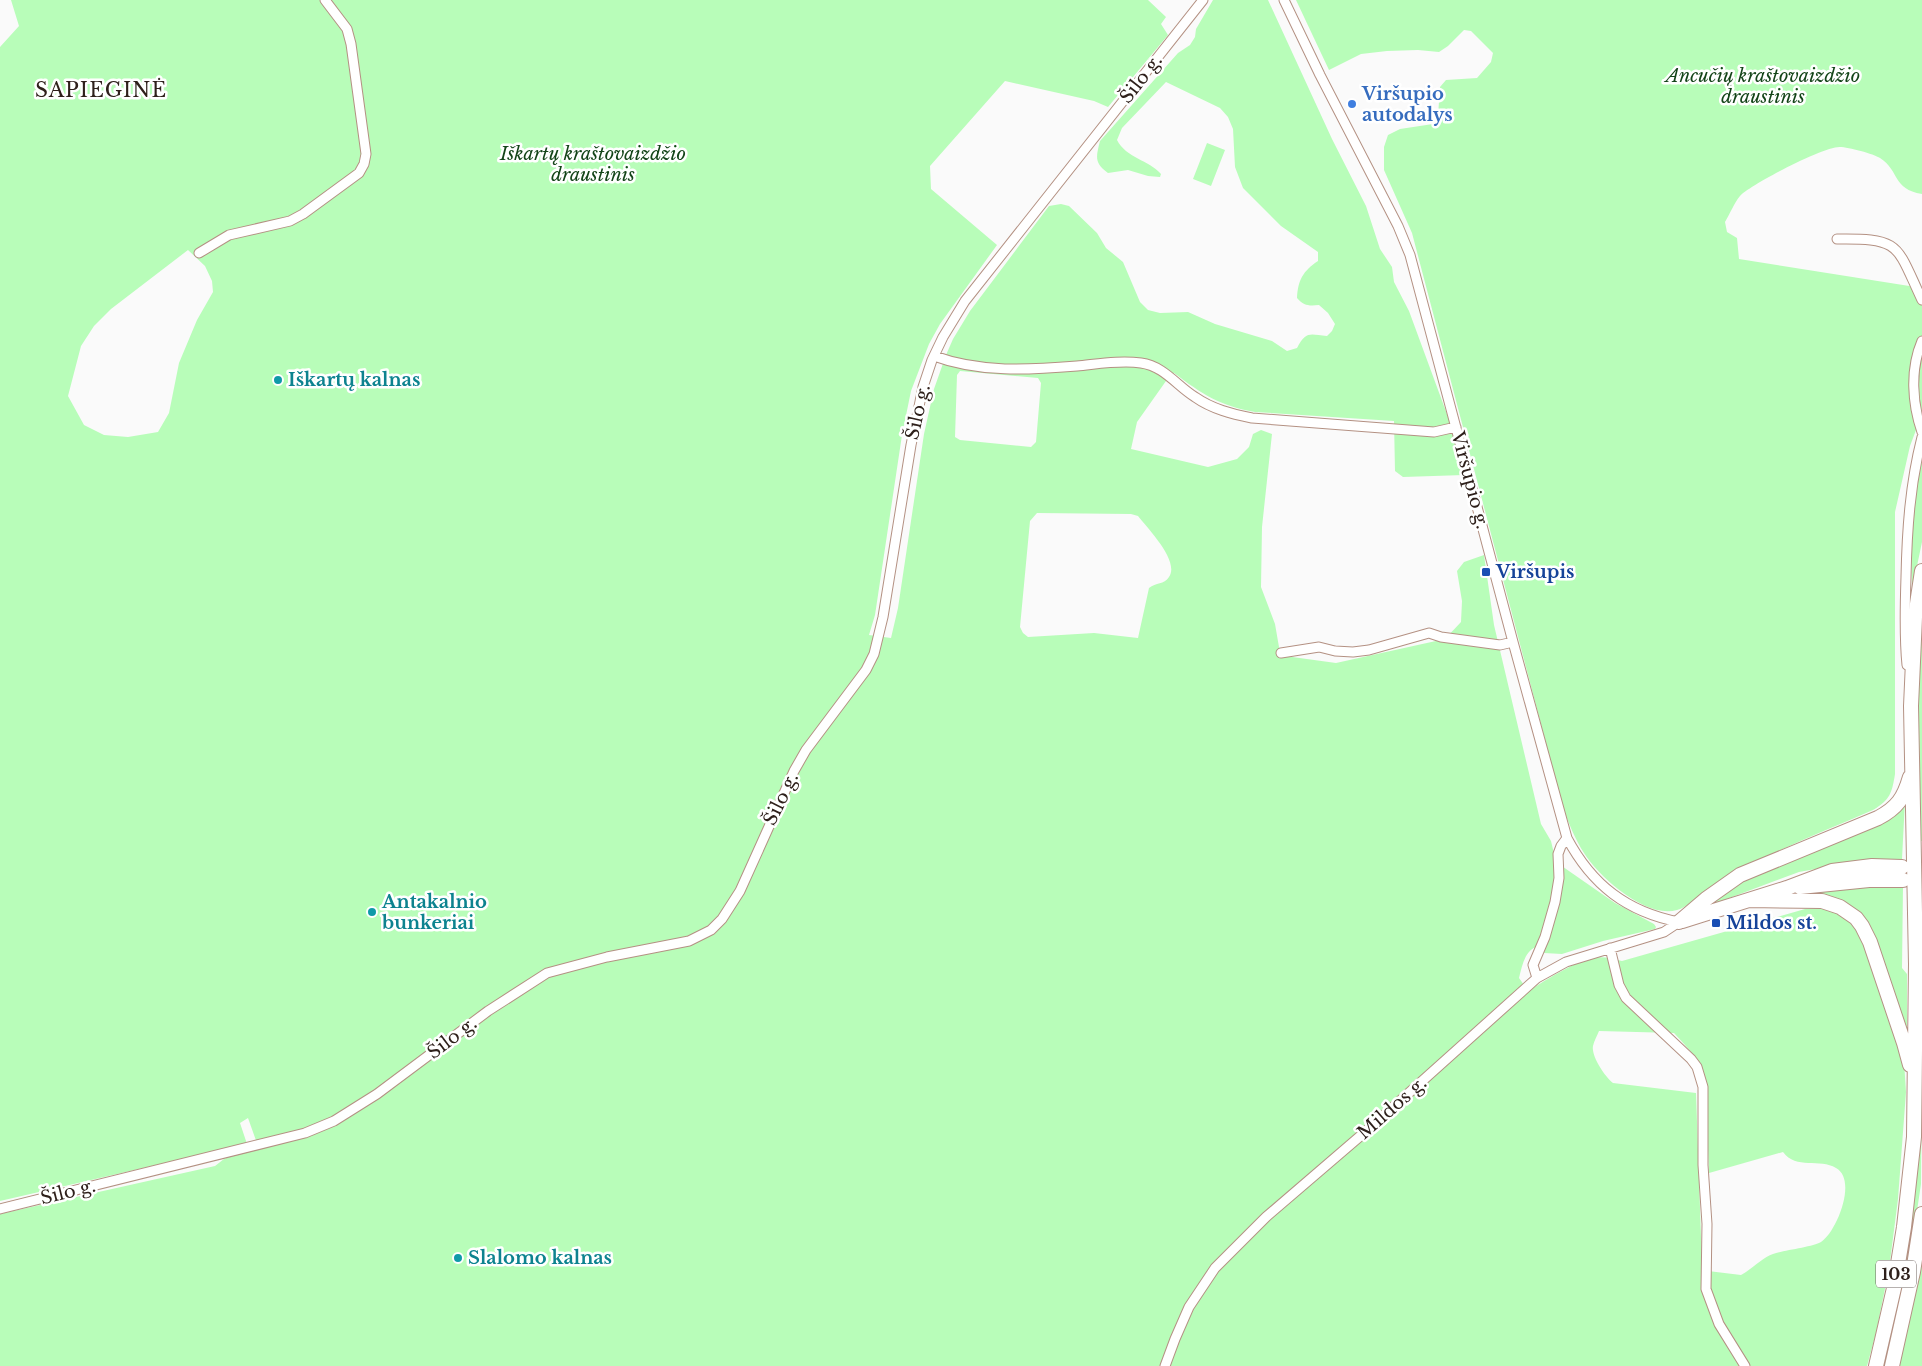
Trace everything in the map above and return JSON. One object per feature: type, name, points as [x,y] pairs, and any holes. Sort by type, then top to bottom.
[{"type":"main road","name":"103","points":[[1876,1366],[1894,1288],[1904,1227],[1911,1171],[1915,1103],[1916,964],[1911,706],[1915,617],[1922,571]]},
{"type":"main road","points":[[1679,922],[1740,874],[1888,812],[1900,802],[1913,764]]},
{"type":"main road","points":[[1679,922],[1787,888],[1832,870],[1872,866],[1902,873]]},
{"type":"main road","points":[[1749,900],[1822,901],[1840,907],[1856,918],[1870,942],[1904,1043],[1915,1103]]},
{"type":"main road","name":"103","points":[[1892,1366],[1913,1272],[1922,1214]]},
{"type":"street","points":[[199,253],[229,235],[290,220],[303,214],[359,173],[364,164],[366,154],[351,44],[343,24],[325,0]]},
{"type":"street","name":"Šilo g.","points":[[0,1209],[305,1134],[334,1121],[377,1094],[488,1011],[547,973],[607,957],[689,941],[711,930],[722,919],[740,891],[794,771],[806,750],[866,670],[874,654],[883,617],[923,387],[934,356],[952,321],[965,301],[1203,0]]},
{"type":"street","name":"Viršupio g.","points":[[1284,0],[1404,240],[1424,304],[1567,838],[1584,867],[1605,888],[1636,908],[1652,915],[1679,922]]},
{"type":"street","points":[[1837,239],[1877,240],[1892,245],[1900,254],[1922,300]]},
{"type":"street","points":[[1922,341],[1916,357],[1918,374],[1914,389],[1922,432]]},
{"type":"street","points":[[934,356],[956,364],[976,367],[1029,370],[1107,363],[1142,363],[1160,369],[1195,398],[1237,415],[1262,419],[1434,432],[1456,427]]},
{"type":"street","points":[[1911,706],[1906,649],[1907,543],[1912,480],[1922,437]]},
{"type":"street","points":[[1281,653],[1319,647],[1336,651],[1353,652],[1369,650],[1429,633],[1441,637],[1500,645],[1513,642]]},
{"type":"street","points":[[1537,978],[1533,965],[1545,937],[1555,902],[1559,878],[1558,854],[1567,838]]},
{"type":"street","name":"Mildos g.","points":[[1165,1366],[1174,1339],[1190,1307],[1215,1268],[1266,1217],[1372,1126],[1537,978],[1566,962],[1664,932],[1679,922]]},
{"type":"street","points":[[1610,948],[1619,985],[1626,998],[1691,1059],[1700,1076],[1703,1086],[1703,1165],[1707,1224],[1706,1289],[1719,1324],[1745,1366]]},
{"type":"green space","name":"Iškartų kraštovaizdžio draustinis","points":[[11,0],[1148,0],[1166,17],[1161,24],[1168,35],[1108,107],[1094,101],[1005,81],[930,166],[931,189],[997,245],[940,324],[929,344],[911,391],[902,435],[875,615],[869,635],[891,638],[898,608],[924,434],[934,389],[946,355],[953,339],[970,311],[1049,206],[1061,204],[1069,206],[1097,233],[1106,248],[1123,262],[1140,302],[1148,310],[1160,313],[1188,312],[1215,324],[1272,341],[1287,351],[1297,348],[1306,336],[1327,336],[1332,331],[1335,324],[1328,313],[1319,305],[1307,305],[1297,298],[1302,276],[1318,261],[1318,252],[1281,226],[1243,188],[1235,167],[1233,129],[1228,117],[1220,108],[1166,82],[1122,128],[1117,140],[1126,151],[1156,169],[1161,174],[1160,177],[1148,176],[1128,170],[1108,173],[1100,166],[1097,159],[1100,141],[1178,53],[1190,45],[1195,37],[1196,29],[1213,0],[1268,0],[1332,139],[1366,206],[1380,249],[1392,267],[1394,282],[1409,311],[1448,417],[1464,475],[1403,477],[1395,471],[1394,421],[1255,412],[1221,403],[1174,373],[1166,381],[1137,422],[1131,449],[1208,467],[1237,459],[1249,447],[1253,434],[1261,430],[1272,434],[1262,527],[1261,587],[1275,624],[1279,647],[1285,656],[1336,663],[1445,639],[1461,622],[1462,601],[1457,571],[1464,562],[1484,555],[1494,625],[1541,824],[1551,841],[1556,862],[1615,903],[1654,924],[1656,927],[1655,929],[1603,941],[1562,954],[1544,953],[1536,947],[1526,956],[1523,965],[1519,978],[1524,985],[1533,988],[1563,970],[1587,959],[1601,957],[1622,961],[1805,909],[1829,907],[1858,926],[1904,1061],[1906,1092],[1898,1199],[1889,1269],[1867,1366],[0,1366],[0,1214],[215,1166],[224,1159],[258,1146],[248,1118],[240,1123],[247,1144],[0,1201],[0,47],[19,26]],"holes":[[[188,250],[205,266],[212,281],[213,292],[197,320],[179,363],[169,413],[158,432],[128,437],[104,435],[84,425],[68,396],[81,346],[94,326],[111,309]],[[960,371],[1038,378],[1041,383],[1036,442],[1031,447],[960,440],[955,437],[957,375]],[[1037,513],[1131,514],[1138,516],[1167,554],[1171,570],[1167,580],[1149,588],[1138,638],[1094,633],[1028,637],[1023,633],[1020,627],[1030,521]],[[1599,1031],[1674,1033],[1700,1065],[1705,1078],[1709,1173],[1783,1152],[1795,1161],[1830,1165],[1836,1168],[1842,1174],[1845,1183],[1845,1194],[1838,1218],[1827,1237],[1817,1244],[1769,1256],[1741,1275],[1708,1271],[1702,1265],[1696,1093],[1613,1083],[1596,1061],[1593,1050]]]},
{"type":"green space","name":"Ancučių kraštovaizdžio draustinis","points":[[1296,0],[1922,0],[1922,194],[1912,192],[1901,184],[1891,168],[1880,158],[1849,148],[1832,148],[1805,159],[1747,190],[1740,196],[1725,222],[1727,232],[1737,238],[1739,259],[1922,288],[1922,414],[1910,446],[1895,512],[1895,774],[1893,786],[1887,799],[1879,806],[1762,859],[1677,910],[1665,911],[1651,908],[1638,902],[1612,884],[1591,863],[1572,831],[1563,808],[1412,233],[1384,170],[1384,147],[1388,135],[1400,129],[1433,124],[1438,116],[1440,87],[1446,80],[1477,78],[1491,62],[1493,53],[1471,31],[1464,30],[1439,52],[1418,50],[1361,54],[1329,70]]},
{"type":"green space","points":[[1207,143],[1225,150],[1211,186],[1193,179]]},
{"type":"green space","points":[[1922,454],[1922,542],[1912,590],[1911,535],[1914,501]]},
{"type":"green space","points":[[1922,603],[1922,841],[1921,841],[1918,668]]},
{"type":"green space","points":[[1905,801],[1902,859],[1854,862],[1799,872],[1700,909],[1731,885]]},
{"type":"green space","points":[[1903,886],[1902,968],[1907,974],[1907,1042],[1860,919],[1793,897],[1838,889]]},
{"type":"green space","points":[[1922,1071],[1921,1184],[1908,1271],[1886,1366],[1881,1366],[1920,1121]]},
{"type":"green space","points":[[1922,1246],[1922,1366],[1897,1366]]},
{"type":"place","name":"Viršupio autodalys","points":[[1352,104]]},
{"type":"place","name":"Iškartų kalnas","points":[[278,380]]},
{"type":"place","name":"Viršupis","points":[[1486,572]]},
{"type":"place","name":"Antakalnio bunkeriai","points":[[372,912]]},
{"type":"place","name":"Mildos st.","points":[[1716,923]]},
{"type":"place","name":"Slalomo kalnas","points":[[458,1258]]},
{"type":"district","name":"SAPIEGINĖ","points":[[101,90]]}]
